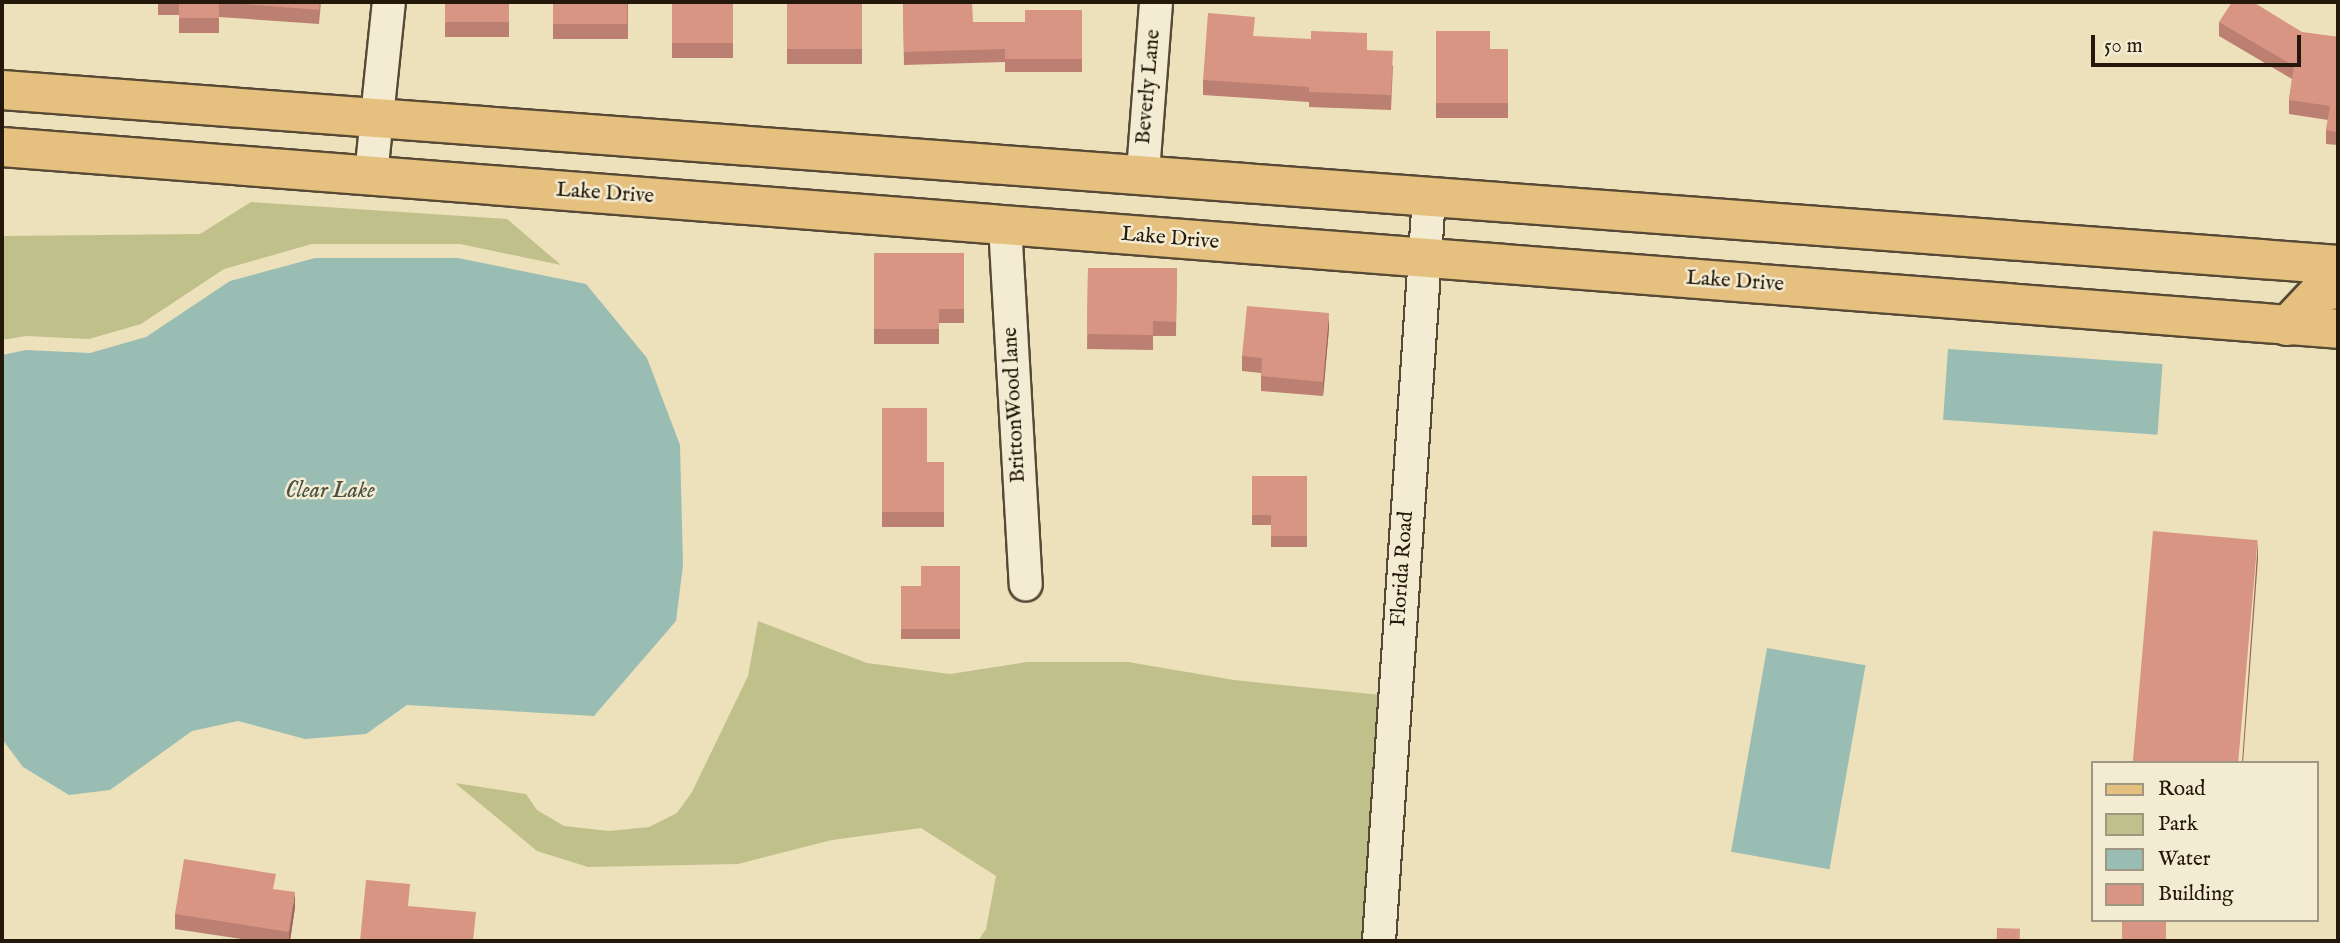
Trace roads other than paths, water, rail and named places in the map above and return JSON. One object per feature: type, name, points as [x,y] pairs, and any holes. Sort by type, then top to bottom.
[{"type":"main road","points":[[2,89],[1143,172],[1429,197],[2338,264]]},
{"type":"main road","name":"Lake Drive","points":[[2,147],[1005,225],[1423,261],[2095,307],[2338,329]]},
{"type":"main road","points":[[2095,307],[2096,246]]},
{"type":"main road","points":[[2287,326],[2319,292],[2338,289]]},
{"type":"street","points":[[371,175],[380,118],[389,2]]},
{"type":"street","name":"Beverly Lane","points":[[1143,172],[1156,2]]},
{"type":"street","name":"Florida Road","points":[[1379,941],[1429,197]]},
{"type":"street","name":"BrittonWood lane","points":[[1005,225],[1026,584]]},
{"type":"water","name":"Clear Lake","points":[[315,258],[458,258],[586,284],[647,358],[680,445],[683,565],[676,621],[594,716],[407,705],[366,734],[305,739],[238,721],[192,731],[110,790],[69,795],[23,767],[2,739],[2,355],[26,350],[90,353],[146,337],[230,281]]},
{"type":"water","points":[[1948,349],[2162,364],[2158,435],[1943,420]]},
{"type":"water","points":[[1767,648],[1865,665],[1830,869],[1731,852]]}]
